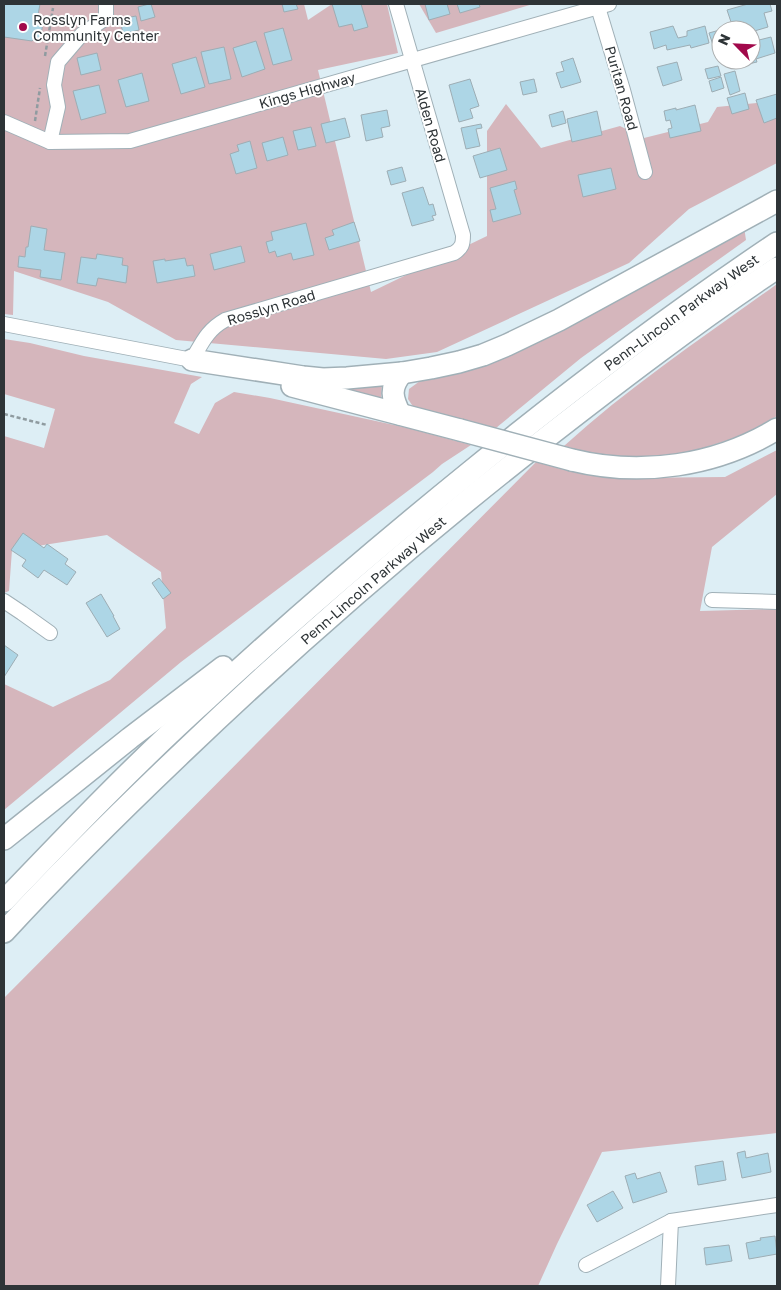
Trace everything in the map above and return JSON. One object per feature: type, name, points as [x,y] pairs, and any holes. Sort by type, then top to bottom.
[{"type":"highway","points":[[192,360],[323,379],[402,373],[459,362],[507,345],[560,320],[777,202]]},
{"type":"highway","name":"Penn-Lincoln Parkway West","points":[[4,900],[61,841],[205,700],[356,566],[513,437],[592,376],[674,315],[777,243]]},
{"type":"highway","name":"Penn-Lincoln Parkway West","points":[[4,932],[76,856],[147,786],[294,648],[370,582],[447,516],[604,392],[777,268]]},
{"type":"highway","points":[[192,360],[589,464],[627,468],[686,464],[730,452],[750,444],[777,429]]},
{"type":"highway","points":[[400,414],[392,394],[395,383],[402,373]]},
{"type":"highway","points":[[4,838],[130,738],[356,566]]},
{"type":"street","points":[[50,142],[58,107],[48,82],[58,62],[82,34],[106,18],[106,4]]},
{"type":"street","name":"Alden Road","points":[[396,4],[463,234],[462,246]]},
{"type":"street","name":"Kings Highway","points":[[4,122],[50,142],[130,141],[601,5]]},
{"type":"street","name":"Puritan Road","points":[[601,5],[645,172]]},
{"type":"street","name":"Rosslyn Road","points":[[192,360],[209,332],[225,320],[454,253],[462,246]]},
{"type":"street","points":[[4,324],[192,360]]},
{"type":"street","points":[[712,600],[777,602]]},
{"type":"street","points":[[4,601],[50,633]]},
{"type":"street","points":[[586,1265],[671,1221],[777,1205]]},
{"type":"street","points":[[668,1286],[671,1221]]},
{"type":"path","points":[[4,414],[47,425]]},
{"type":"shaded area","points":[[4,4],[304,4],[308,20],[332,4],[387,4],[398,53],[318,70],[371,292],[487,236],[487,131],[506,104],[541,148],[620,126],[644,138],[708,122],[717,107],[777,101],[777,163],[689,209],[629,263],[437,352],[386,359],[176,340],[108,302],[14,271],[13,315],[4,314]]},
{"type":"shaded area","points":[[419,4],[533,4],[436,33]]},
{"type":"shaded area","points":[[744,227],[746,240],[581,358],[496,428],[414,408],[408,399],[409,389],[424,377]]},
{"type":"shaded area","points":[[777,284],[777,416],[741,436],[687,453],[601,458],[564,446],[641,382]]},
{"type":"shaded area","points":[[4,339],[84,356],[202,377],[191,384],[174,423],[199,434],[215,403],[234,392],[408,428],[471,445],[442,464],[181,662],[4,810],[4,684],[53,707],[110,680],[166,628],[161,572],[107,535],[12,550],[9,591],[4,593],[4,436],[44,448],[55,409],[4,394]]},
{"type":"shaded area","points":[[382,383],[381,400],[339,389]]},
{"type":"shaded area","points":[[777,450],[777,494],[712,547],[700,611],[777,609],[777,1133],[602,1152],[538,1286],[4,1286],[4,998],[536,462],[561,469],[621,478],[725,477]]},
{"type":"building","name":"Rosslyn Farms Community Center","points":[[4,4],[40,4],[38,15],[44,17],[40,41],[4,37]]},
{"type":"building","points":[[151,4],[155,17],[141,21],[138,7]]},
{"type":"building","points":[[282,4],[296,4],[298,9],[284,12]]},
{"type":"building","points":[[332,4],[361,4],[368,27],[354,31],[352,24],[339,27]]},
{"type":"building","points":[[425,4],[447,4],[450,14],[429,20]]},
{"type":"building","points":[[457,4],[479,4],[480,7],[460,13]]},
{"type":"building","points":[[748,4],[770,4],[772,11],[764,13],[768,27],[761,29],[761,20],[730,20],[727,10]]},
{"type":"building","points":[[136,16],[139,30],[123,34],[120,19]]},
{"type":"building","points":[[673,26],[678,38],[687,36],[687,31],[705,26],[709,43],[691,48],[690,45],[667,50],[666,45],[654,49],[650,32]]},
{"type":"building","points":[[283,28],[292,60],[273,65],[264,33]]},
{"type":"building","points":[[771,37],[775,53],[761,57],[761,40]]},
{"type":"building","points":[[256,41],[265,69],[242,77],[233,48]]},
{"type":"building","points":[[224,47],[231,79],[209,84],[201,52]]},
{"type":"building","points":[[97,53],[101,70],[81,75],[77,58]]},
{"type":"building","points":[[196,57],[205,87],[181,94],[172,64]]},
{"type":"building","points":[[573,58],[581,82],[561,88],[556,73],[564,71],[561,62]]},
{"type":"building","points":[[677,62],[682,80],[663,86],[657,67]]},
{"type":"building","points":[[711,68],[711,70],[719,70],[721,76],[708,79],[705,69]]},
{"type":"building","points":[[735,71],[740,91],[730,95],[724,74]]},
{"type":"building","points":[[142,73],[149,101],[126,107],[118,80]]},
{"type":"building","points":[[721,77],[724,88],[712,92],[709,81]]},
{"type":"building","points":[[470,79],[479,106],[470,109],[473,118],[459,122],[449,85]]},
{"type":"building","points":[[534,79],[537,92],[523,95],[520,82]]},
{"type":"building","points":[[99,85],[106,113],[81,120],[73,91]]},
{"type":"building","points":[[745,93],[749,109],[732,114],[727,98]]},
{"type":"building","points":[[777,94],[777,118],[764,123],[756,100]]},
{"type":"building","points":[[695,105],[701,131],[670,138],[668,129],[672,128],[670,120],[666,121],[664,111]]},
{"type":"building","points":[[387,110],[390,126],[381,128],[383,137],[366,141],[361,115]]},
{"type":"building","points":[[563,111],[566,123],[552,127],[549,115]]},
{"type":"building","points":[[597,111],[602,135],[572,142],[567,119]]},
{"type":"building","points":[[345,118],[350,137],[326,143],[321,124]]},
{"type":"building","points":[[481,124],[482,128],[476,129],[480,146],[466,149],[461,128]]},
{"type":"building","points":[[311,127],[316,146],[298,150],[293,131]]},
{"type":"building","points":[[283,137],[288,155],[267,161],[262,143]]},
{"type":"building","points":[[250,141],[257,168],[236,174],[230,154],[239,151],[237,145]]},
{"type":"building","points":[[500,148],[507,170],[480,178],[473,156]]},
{"type":"building","points":[[402,167],[406,181],[391,185],[387,171]]},
{"type":"building","points":[[611,168],[616,189],[583,197],[578,175]]},
{"type":"building","points":[[515,181],[517,189],[514,190],[521,214],[493,222],[490,210],[496,209],[490,188]]},
{"type":"building","points":[[423,187],[429,205],[433,204],[436,215],[432,216],[434,220],[412,226],[402,193]]},
{"type":"building","points":[[354,222],[360,241],[329,250],[325,238],[334,235],[332,230]]},
{"type":"building","points":[[306,223],[314,255],[293,260],[291,253],[277,257],[275,251],[269,253],[266,242],[273,240],[271,232]]},
{"type":"building","points":[[31,226],[47,229],[44,250],[65,253],[61,280],[40,277],[41,270],[18,267],[19,256],[25,257]]},
{"type":"building","points":[[241,246],[245,262],[214,270],[210,254]]},
{"type":"building","points":[[97,254],[123,258],[122,265],[128,266],[126,283],[98,278],[96,286],[77,283],[81,257],[96,259]]},
{"type":"building","points":[[185,258],[187,266],[193,265],[195,276],[157,283],[153,261]]},
{"type":"building","points":[[23,533],[44,548],[47,544],[68,559],[65,564],[76,572],[67,585],[44,570],[38,578],[22,566],[26,560],[11,550]]},
{"type":"building","points":[[159,578],[171,593],[163,599],[152,583]]},
{"type":"building","points":[[101,594],[120,629],[107,637],[86,603]]},
{"type":"building","points":[[4,645],[18,655],[4,677]]},
{"type":"building","points":[[745,1151],[746,1158],[768,1153],[771,1172],[742,1178],[737,1153]]},
{"type":"building","points":[[723,1161],[726,1180],[698,1185],[695,1166]]},
{"type":"building","points":[[660,1172],[667,1192],[633,1203],[625,1176],[635,1173],[637,1179]]},
{"type":"building","points":[[613,1191],[623,1208],[597,1222],[587,1205]]},
{"type":"building","points":[[775,1236],[777,1254],[749,1259],[746,1243],[761,1240],[760,1238]]},
{"type":"building","points":[[729,1245],[732,1261],[706,1265],[704,1248]]},
{"type":"place","name":"Rosslyn Farms Community Center","points":[[23,27]]}]
